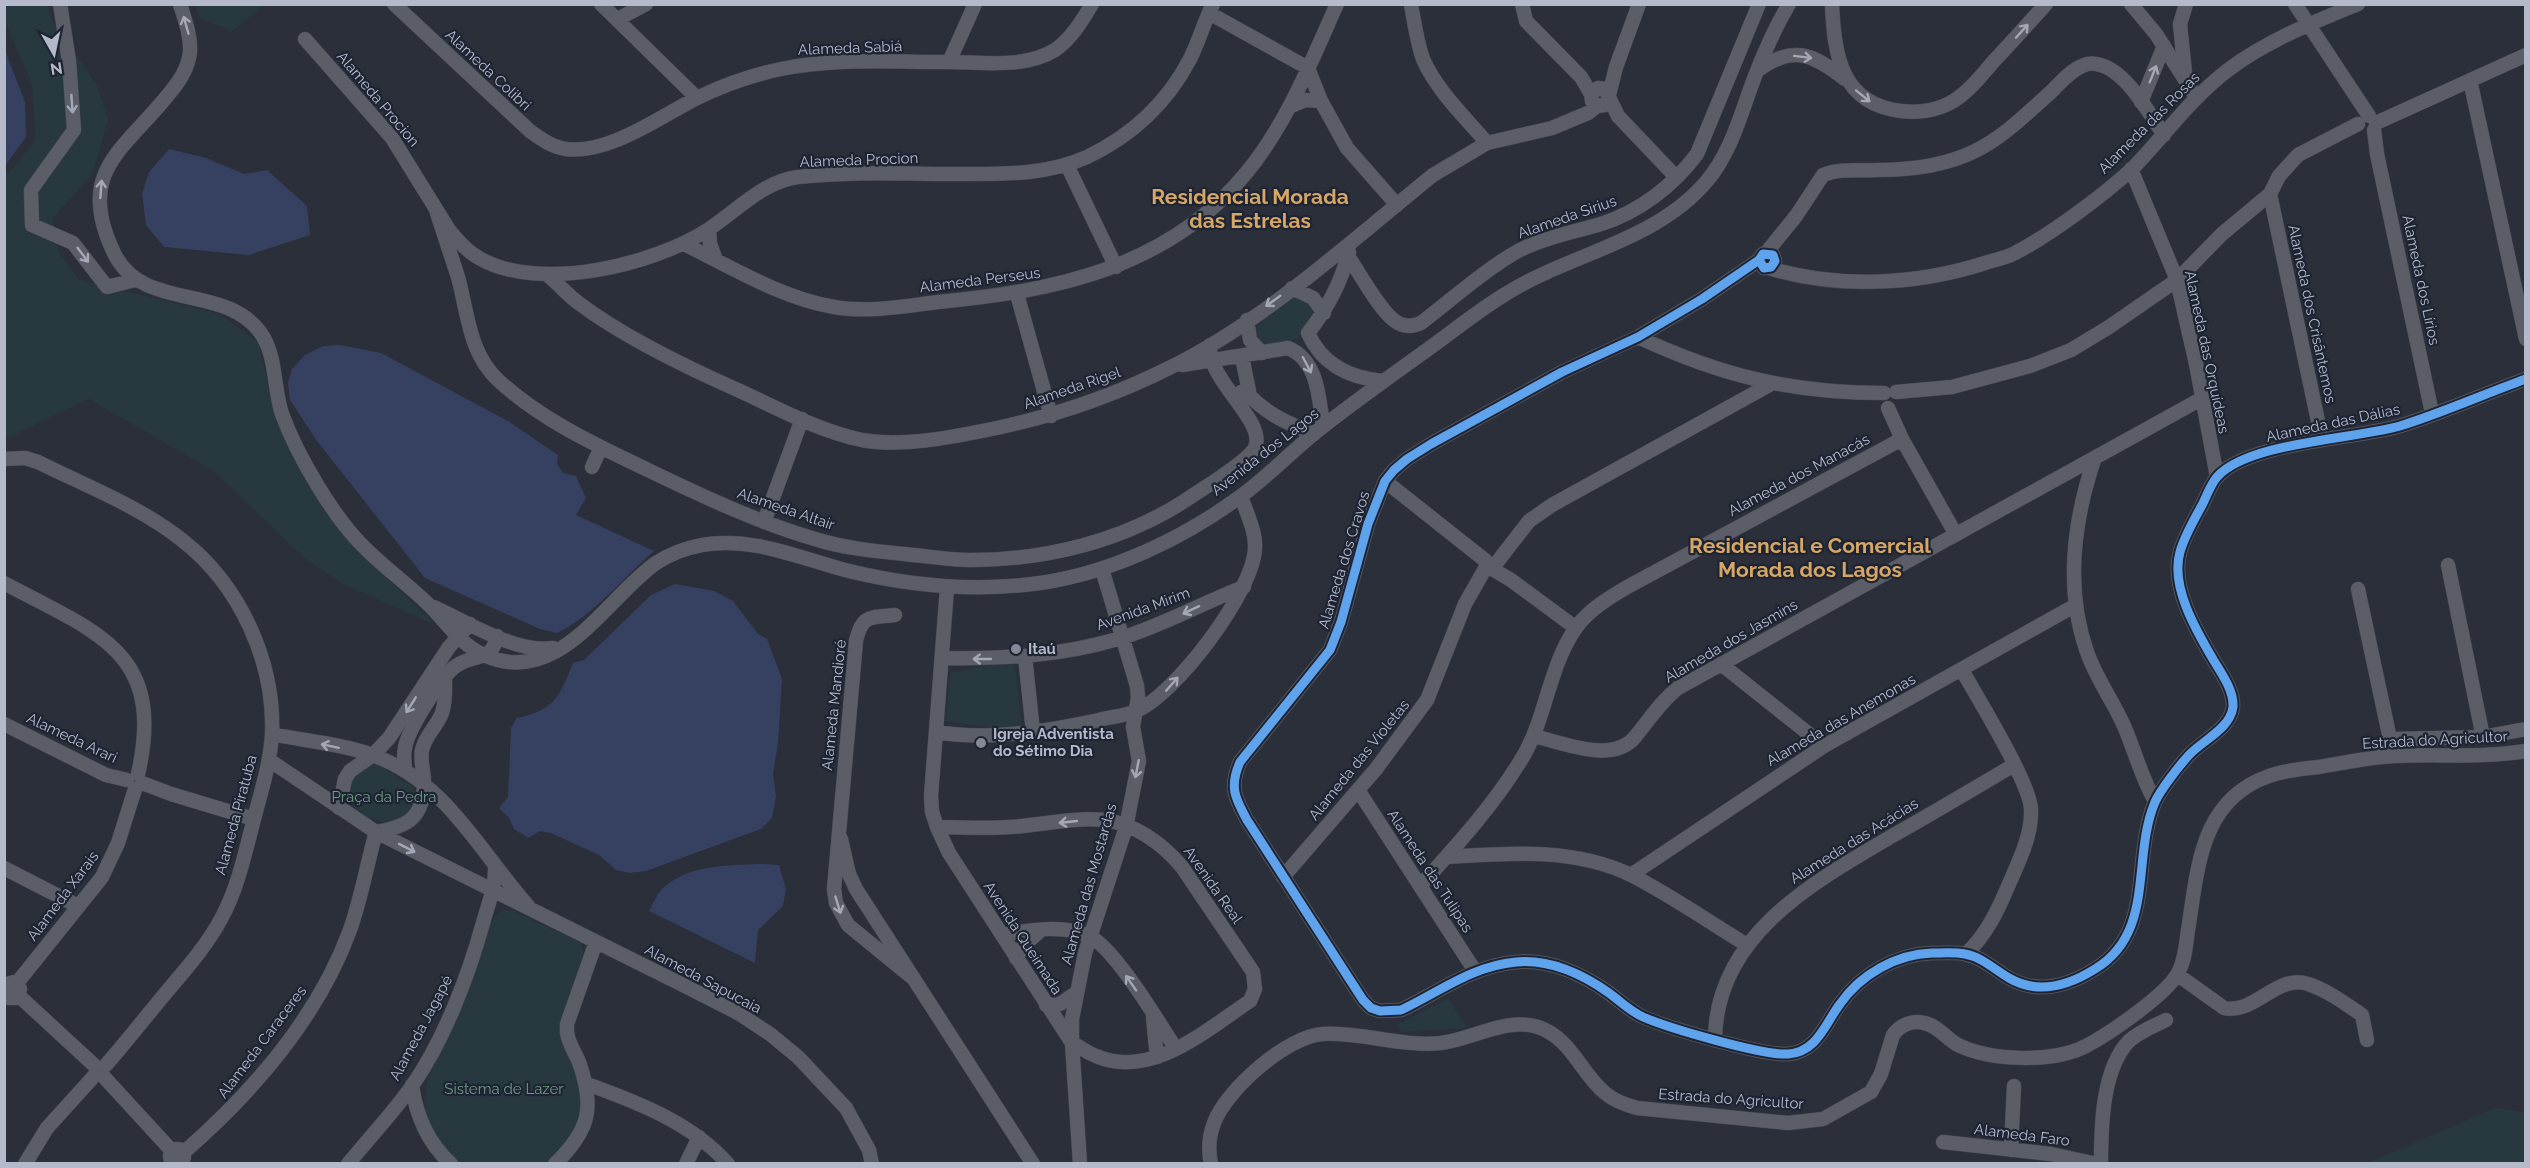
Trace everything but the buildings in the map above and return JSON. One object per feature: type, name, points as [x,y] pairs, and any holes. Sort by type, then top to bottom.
[{"type":"street","points":[[60,4],[69,61],[74,130],[31,190],[32,225],[73,243],[106,287],[135,280]]},
{"type":"street","name":"Avenida dos Lagos","points":[[180,4],[189,34],[190,50],[180,80],[148,120],[118,150],[107,165],[100,189],[101,212],[114,255],[123,269],[135,280],[152,288],[234,311],[245,317],[260,332],[273,365],[279,405],[284,420],[337,516],[362,546],[428,604],[457,637],[485,656],[523,661],[539,658],[564,646],[594,622],[652,566],[686,549],[708,543],[760,547],[852,572],[947,588],[1042,583],[1102,569],[1185,531],[1241,496],[1318,430],[1510,291],[1656,222],[1687,201],[1706,182],[1725,153],[1757,71],[1789,4]]},
{"type":"street","name":"Alameda Colibri","points":[[394,4],[530,131],[548,144],[566,149]]},
{"type":"street","points":[[601,4],[697,98]]},
{"type":"street","points":[[618,19],[646,4]]},
{"type":"street","points":[[949,62],[975,4]]},
{"type":"street","name":"Alameda Sabiá","points":[[566,149],[585,149],[606,143],[634,132],[697,98],[757,74],[788,67],[825,63],[1024,61],[1039,57],[1056,50],[1066,41],[1092,4]]},
{"type":"street","name":"Alameda Perseus","points":[[684,244],[782,291],[816,302],[851,309],[876,309],[1017,294],[1058,285],[1116,267],[1174,236],[1210,210],[1246,173],[1264,150],[1290,107],[1337,4]]},
{"type":"street","points":[[1411,4],[1417,37],[1430,73],[1448,98],[1487,143]]},
{"type":"street","points":[[1522,4],[1526,21],[1676,177]]},
{"type":"street","name":"Alameda Rigel","points":[[546,274],[579,304],[650,346],[708,377],[839,434],[886,442],[921,441],[970,434],[1051,416],[1117,392],[1174,366],[1210,345],[1292,288],[1434,175],[1487,143],[1552,128],[1575,117],[1600,97],[1616,68],[1639,4]]},
{"type":"street","name":"Alameda Sirius","points":[[1347,260],[1392,320],[1405,326],[1413,326],[1421,323],[1517,252],[1622,215],[1642,205],[1676,177],[1697,154],[1759,4]]},
{"type":"street","points":[[1832,4],[1833,33],[1846,80]]},
{"type":"street","points":[[1757,71],[1780,57],[1801,56],[1821,60],[1846,80],[1863,98],[1883,109],[1928,111],[1951,103],[1973,85],[2046,4]]},
{"type":"street","points":[[2132,4],[2164,46],[2196,97]]},
{"type":"street","points":[[2186,4],[2180,24],[2181,52],[2186,79]]},
{"type":"street","points":[[2295,4],[2307,25]]},
{"type":"street","name":"Alameda das Rosas","points":[[1767,261],[1789,273],[1828,281],[1874,282],[1921,278],[1969,269],[2014,254],[2056,228],[2131,169],[2196,97],[2235,64],[2307,25],[2358,4]]},
{"type":"street","points":[[1211,9],[1308,68],[1321,100],[1347,147],[1397,205]]},
{"type":"street","name":"Alameda Procion","points":[[305,39],[392,138],[449,230],[478,258],[513,271],[564,274],[624,263],[684,244],[768,188],[796,178],[843,174],[1020,173],[1066,165],[1118,140],[1150,115],[1169,93],[1190,58],[1211,9]]},
{"type":"street","name":"Alameda dos Lírios","points":[[2307,25],[2353,95],[2367,124],[2377,154],[2432,413]]},
{"type":"street","points":[[2141,102],[2164,46]]},
{"type":"street","points":[[1638,337],[1735,376],[1771,384],[1832,392],[1868,393],[1891,400],[1914,391],[1952,387],[2030,366],[2071,350],[2177,280],[2222,234],[2270,194],[2278,176],[2298,155],[2526,55]]},
{"type":"street","points":[[1767,261],[1778,240],[1823,176],[1841,171],[1912,169],[1944,163],[1975,151],[2006,132],[2068,76],[2085,64],[2108,67],[2118,73],[2164,135]]},
{"type":"street","points":[[2470,80],[2526,339]]},
{"type":"street","points":[[1290,107],[1305,100],[1321,100]]},
{"type":"street","points":[[1066,165],[1116,267]]},
{"type":"street","name":"Alameda das Orquídeas","points":[[2131,169],[2177,280],[2196,364],[2217,477]]},
{"type":"street","name":"Alameda dos Crisântemos","points":[[2270,194],[2322,440]]},
{"type":"street","name":"Alameda Altair","points":[[437,213],[458,279],[474,346],[496,379],[526,404],[601,447],[764,522],[816,540],[870,551],[969,560],[1044,554],[1097,542],[1134,529],[1168,512],[1237,466],[1253,451],[1256,436],[1253,426],[1230,392]]},
{"type":"street","points":[[709,229],[710,244],[716,260]]},
{"type":"street","points":[[1174,366],[1288,348],[1308,333],[1324,313],[1339,285],[1353,240]]},
{"type":"street","points":[[1331,257],[1347,260]]},
{"type":"street","points":[[458,279],[462,272],[478,258]]},
{"type":"street","name":"Alameda dos Cravos","points":[[1474,971],[1413,1004],[1391,1012],[1371,1008],[1363,1000],[1246,820],[1234,796],[1235,772],[1248,750],[1322,661],[1336,639],[1368,524],[1385,481],[1407,459],[1562,372],[1638,337],[1745,270],[1767,261]]},
{"type":"street","points":[[1339,285],[1359,284],[1373,295]]},
{"type":"street","points":[[1292,288],[1313,298],[1324,313]]},
{"type":"street","points":[[1017,294],[1051,416]]},
{"type":"street","points":[[1247,320],[1250,340],[1262,353]]},
{"type":"street","points":[[1308,333],[1324,359],[1361,379],[1383,381]]},
{"type":"street","points":[[1210,345],[1210,361],[1230,392],[1246,393],[1260,408],[1276,418],[1318,430],[1315,383],[1310,368],[1301,355],[1288,348]]},
{"type":"street","points":[[1242,357],[1249,389],[1246,393]]},
{"type":"street","name":"Alameda das Dálias","points":[[2217,477],[2232,466],[2259,454],[2392,428],[2526,379]]},
{"type":"street","name":"Alameda das Violetas","points":[[1283,876],[1409,728],[1427,700],[1465,604],[1492,564],[1529,521],[1552,505],[1771,384]]},
{"type":"street","name":"Alameda dos Jasmins","points":[[1534,736],[1599,750],[1615,750],[1634,739],[1663,700],[1678,688],[2201,399]]},
{"type":"street","points":[[1891,400],[1895,421],[1902,439],[1955,533]]},
{"type":"street","points":[[764,522],[802,419]]},
{"type":"street","name":"Alameda dos Manacás","points":[[1420,886],[1499,794],[1534,736],[1558,662],[1576,628],[1606,599],[1902,439]]},
{"type":"street","points":[[592,467],[601,447]]},
{"type":"street","name":"Alameda Piratuba","points":[[4,459],[25,458],[38,462],[151,518],[183,541],[210,568],[230,592],[258,648],[266,675],[272,734],[269,760],[242,868],[221,920],[193,961],[100,1071],[53,1120],[25,1164]]},
{"type":"street","points":[[2094,460],[2084,489],[2073,553],[2076,605],[2087,652],[2124,727],[2142,776],[2155,801]]},
{"type":"street","points":[[1474,971],[1517,962],[1559,967],[1579,974],[1642,1016],[1715,1039],[1782,1054],[1795,1054],[1812,1045],[1820,1037],[1840,1003],[1851,991],[1889,963],[1909,956],[1927,953],[1966,954],[1989,964],[2012,980],[2028,986],[2060,986],[2106,962],[2130,933],[2135,918],[2145,842],[2155,801],[2190,754],[2229,720],[2232,712],[2231,693],[2189,612],[2181,590],[2179,554],[2217,477]]},
{"type":"street","points":[[1385,481],[1473,550],[1509,574],[1511,580],[1576,628]]},
{"type":"street","points":[[936,732],[990,734],[1033,732],[1135,712],[1158,697],[1222,625],[1244,587],[1256,546],[1241,496]]},
{"type":"street","points":[[2448,566],[2483,736]]},
{"type":"street","name":"Alameda das Mostardas","points":[[1072,1043],[1072,1018],[1085,952],[1126,826],[1139,761],[1133,727],[1137,686],[1102,569]]},
{"type":"street","name":"Alameda Xarais","points":[[4,583],[102,638],[118,652],[130,667],[138,683],[145,726],[144,744],[135,781],[112,860],[102,877],[8,990]]},
{"type":"street","name":"Avenida Mirim","points":[[942,658],[1026,656],[1077,649],[1121,638],[1170,620],[1244,587]]},
{"type":"street","name":"Avenida Queimada","points":[[947,588],[931,796],[932,812],[949,853],[1072,1043]]},
{"type":"street","points":[[2358,589],[2390,739],[2379,758]]},
{"type":"street","name":"Avenida dos Lagos","points":[[428,604],[497,636],[530,648],[541,650],[564,646]]},
{"type":"street","name":"Alameda das Anemonas","points":[[1631,875],[1824,746],[2076,605]]},
{"type":"street","name":"Alameda Mandioré","points":[[895,615],[867,618],[860,624],[856,641],[834,877],[836,903],[848,925],[914,979]]},
{"type":"street","points":[[339,808],[345,779],[350,771],[373,756],[404,730],[438,680],[457,637],[470,624]]},
{"type":"street","points":[[438,680],[457,665],[485,656],[493,650],[497,636]]},
{"type":"street","points":[[1026,656],[1033,732]]},
{"type":"street","points":[[1721,664],[1824,746]]},
{"type":"street","points":[[1962,670],[2014,765],[2031,807],[2031,823],[2012,878],[1997,912],[1982,937],[1966,954]]},
{"type":"street","points":[[269,760],[376,832],[397,828],[414,818],[423,798],[422,753],[425,743],[441,716],[438,680]]},
{"type":"street","name":"Alameda Arari","points":[[4,724],[106,775],[135,781],[254,819]]},
{"type":"street","points":[[2390,739],[2483,736],[2526,729]]},
{"type":"street","points":[[404,730],[405,771]]},
{"type":"street","points":[[272,734],[373,756],[424,783],[462,821],[533,912]]},
{"type":"street","name":"Estrada do Agricultor","points":[[1211,1164],[1211,1133],[1218,1115],[1230,1096],[1279,1054],[1316,1035],[1346,1035],[1390,1042],[1438,1043],[1472,1037],[1515,1023],[1527,1024],[1561,1040],[1597,1085],[1611,1098],[1622,1103],[1637,1108],[1800,1123],[1834,1114],[1871,1092],[1881,1074],[1893,1035],[1902,1025],[1923,1022],[1955,1043],[1979,1052],[2039,1058],[2055,1056],[2086,1046],[2103,1036],[2157,996],[2178,975],[2185,952],[2204,842],[2210,826],[2237,794],[2269,776],[2379,758],[2480,756],[2526,751]]},
{"type":"street","name":"Alameda das Acácias","points":[[1715,1039],[1715,1020],[1719,1001],[1747,945],[1797,895],[1834,870],[2014,765]]},
{"type":"street","name":"Alameda das Tulipas","points":[[1358,790],[1474,971]]},
{"type":"street","name":"Avenida Real","points":[[937,827],[1010,828],[1105,820],[1126,826],[1153,839],[1169,850],[1252,972],[1255,982],[1254,995],[1250,1001],[1176,1049],[1157,1057],[1131,1062],[1097,1057],[1072,1043]]},
{"type":"street","name":"Alameda Mandioré","points":[[838,826],[849,874],[856,889],[1033,1164]]},
{"type":"street","name":"Alameda Sapucaia","points":[[376,832],[729,1008],[770,1034],[798,1057],[846,1108],[869,1150],[872,1164]]},
{"type":"street","name":"Alameda Caraceres","points":[[177,1159],[234,1106],[290,1037],[316,1000],[338,958],[350,928],[376,832]]},
{"type":"street","points":[[1447,857],[1528,852],[1591,861],[1631,875],[1747,945]]},
{"type":"street","name":"Alameda Jagapé","points":[[348,1164],[412,1085],[452,1011],[465,981],[495,881],[495,866]]},
{"type":"street","points":[[4,867],[78,906]]},
{"type":"street","points":[[834,877],[849,874]]},
{"type":"street","points":[[1070,930],[1077,937],[1085,952],[1112,955]]},
{"type":"street","points":[[1002,935],[1070,930],[1090,936],[1112,955],[1176,1049]]},
{"type":"street","points":[[1016,958],[1023,946],[1040,931]]},
{"type":"street","points":[[875,946],[886,936]]},
{"type":"street","points":[[555,1164],[579,1136],[587,1117],[589,1106],[586,1084],[567,1032],[567,1024],[596,942]]},
{"type":"street","points":[[2178,975],[2224,1008],[2233,1010],[2241,1009],[2296,982],[2307,984],[2362,1015],[2367,1040]]},
{"type":"street","points":[[8,990],[100,1071],[177,1159]]},
{"type":"street","points":[[1046,1005],[1060,1004],[1076,993]]},
{"type":"street","points":[[1153,1013],[1157,1057]]},
{"type":"street","points":[[2099,1164],[2102,1120],[2114,1066],[2122,1050],[2134,1037],[2166,1020]]},
{"type":"street","points":[[1072,1043],[1080,1164]]},
{"type":"street","points":[[1073,1074],[1087,1058],[1097,1057]]},
{"type":"street","points":[[586,1084],[622,1096],[680,1125],[699,1137],[728,1164]]},
{"type":"street","points":[[412,1085],[415,1108],[423,1129],[451,1164]]},
{"type":"street","points":[[2011,1150],[2014,1086]]},
{"type":"street","points":[[686,1164],[699,1137]]},
{"type":"street","name":"Alameda Faro","points":[[1943,1142],[2076,1158],[2099,1164]]},
{"type":"green space","points":[[195,4],[264,5],[232,31],[200,18]]},
{"type":"green space","points":[[5,5],[48,5],[51,19],[97,85],[108,120],[93,173],[52,219],[59,253],[79,280],[220,314],[259,343],[271,401],[329,515],[361,554],[436,625],[343,584],[304,558],[214,471],[89,399],[5,439],[5,175],[36,139],[32,84],[5,21]]},
{"type":"green space","points":[[1294,298],[1305,299],[1315,312],[1306,330],[1286,343],[1258,345],[1257,325]]},
{"type":"green space","points":[[1014,661],[1023,732],[946,721],[950,673]]},
{"type":"green space","name":"Praça da Pedra","points":[[377,764],[414,787],[415,799],[412,809],[395,825],[367,816],[350,803],[348,786],[354,772]]},
{"type":"green space","name":"Sistema de Lazer","points":[[505,910],[514,911],[581,943],[585,957],[562,1027],[582,1084],[584,1109],[578,1129],[546,1163],[458,1163],[444,1150],[429,1125],[425,1106],[426,1086],[464,1001],[488,928],[493,919]]},
{"type":"green space","points":[[1448,998],[1467,1028],[1401,1032],[1398,1024]]},
{"type":"green space","points":[[2495,1108],[2525,1112],[2525,1163],[2367,1163]]},
{"type":"water","points":[[4,48],[25,102],[26,137],[5,166]]},
{"type":"water","points":[[169,149],[206,158],[244,174],[267,170],[307,206],[310,235],[249,255],[164,247],[146,225],[142,194],[149,172]]},
{"type":"water","points":[[340,345],[381,353],[508,421],[558,455],[557,464],[563,473],[576,476],[586,498],[576,515],[654,551],[596,606],[557,633],[540,629],[425,578],[317,441],[290,400],[288,383],[292,369],[305,355],[323,346]]},
{"type":"water","points":[[675,584],[714,591],[733,601],[758,634],[767,639],[782,679],[778,743],[773,773],[776,796],[772,818],[761,829],[646,871],[630,873],[616,870],[599,855],[551,833],[540,831],[528,838],[514,829],[509,818],[499,808],[508,797],[511,728],[517,718],[540,711],[554,700],[564,685],[573,663],[584,660],[651,595]]},
{"type":"water","points":[[760,864],[779,865],[786,889],[783,906],[758,930],[755,963],[649,911],[661,890],[682,876],[708,868]]},
{"type":"cycle path","points":[[1759,260],[1764,268],[1771,267],[1775,261],[1773,255],[1763,254],[1759,260],[1702,299],[1638,337],[1562,372],[1431,444],[1407,459],[1385,481],[1368,524],[1341,622],[1330,650],[1240,762],[1234,786],[1239,805],[1247,820],[1363,1000],[1371,1008],[1380,1011],[1401,1010],[1470,974],[1500,964],[1541,963],[1577,974],[1609,993],[1634,1012],[1655,1022],[1738,1046],[1788,1054],[1798,1052],[1813,1043],[1848,994],[1868,975],[1905,957],[1932,953],[1965,954],[1983,961],[2009,978],[2031,986],[2064,984],[2085,975],[2114,954],[2127,935],[2139,893],[2148,824],[2155,802],[2189,755],[2215,734],[2231,715],[2233,701],[2230,689],[2187,609],[2179,580],[2178,566],[2180,552],[2189,529],[2217,477],[2232,465],[2252,456],[2303,443],[2400,426],[2526,379]]},
{"type":"place","name":"Itaú","points":[[1016,649]]},
{"type":"place","name":"Igreja Adventista do Sétimo Dia","points":[[981,743]]},
{"type":"district","name":"Residencial Morada das Estrelas","points":[[1250,209]]},
{"type":"district","name":"Residencial e Comercial Morada dos Lagos","points":[[1810,558]]}]
